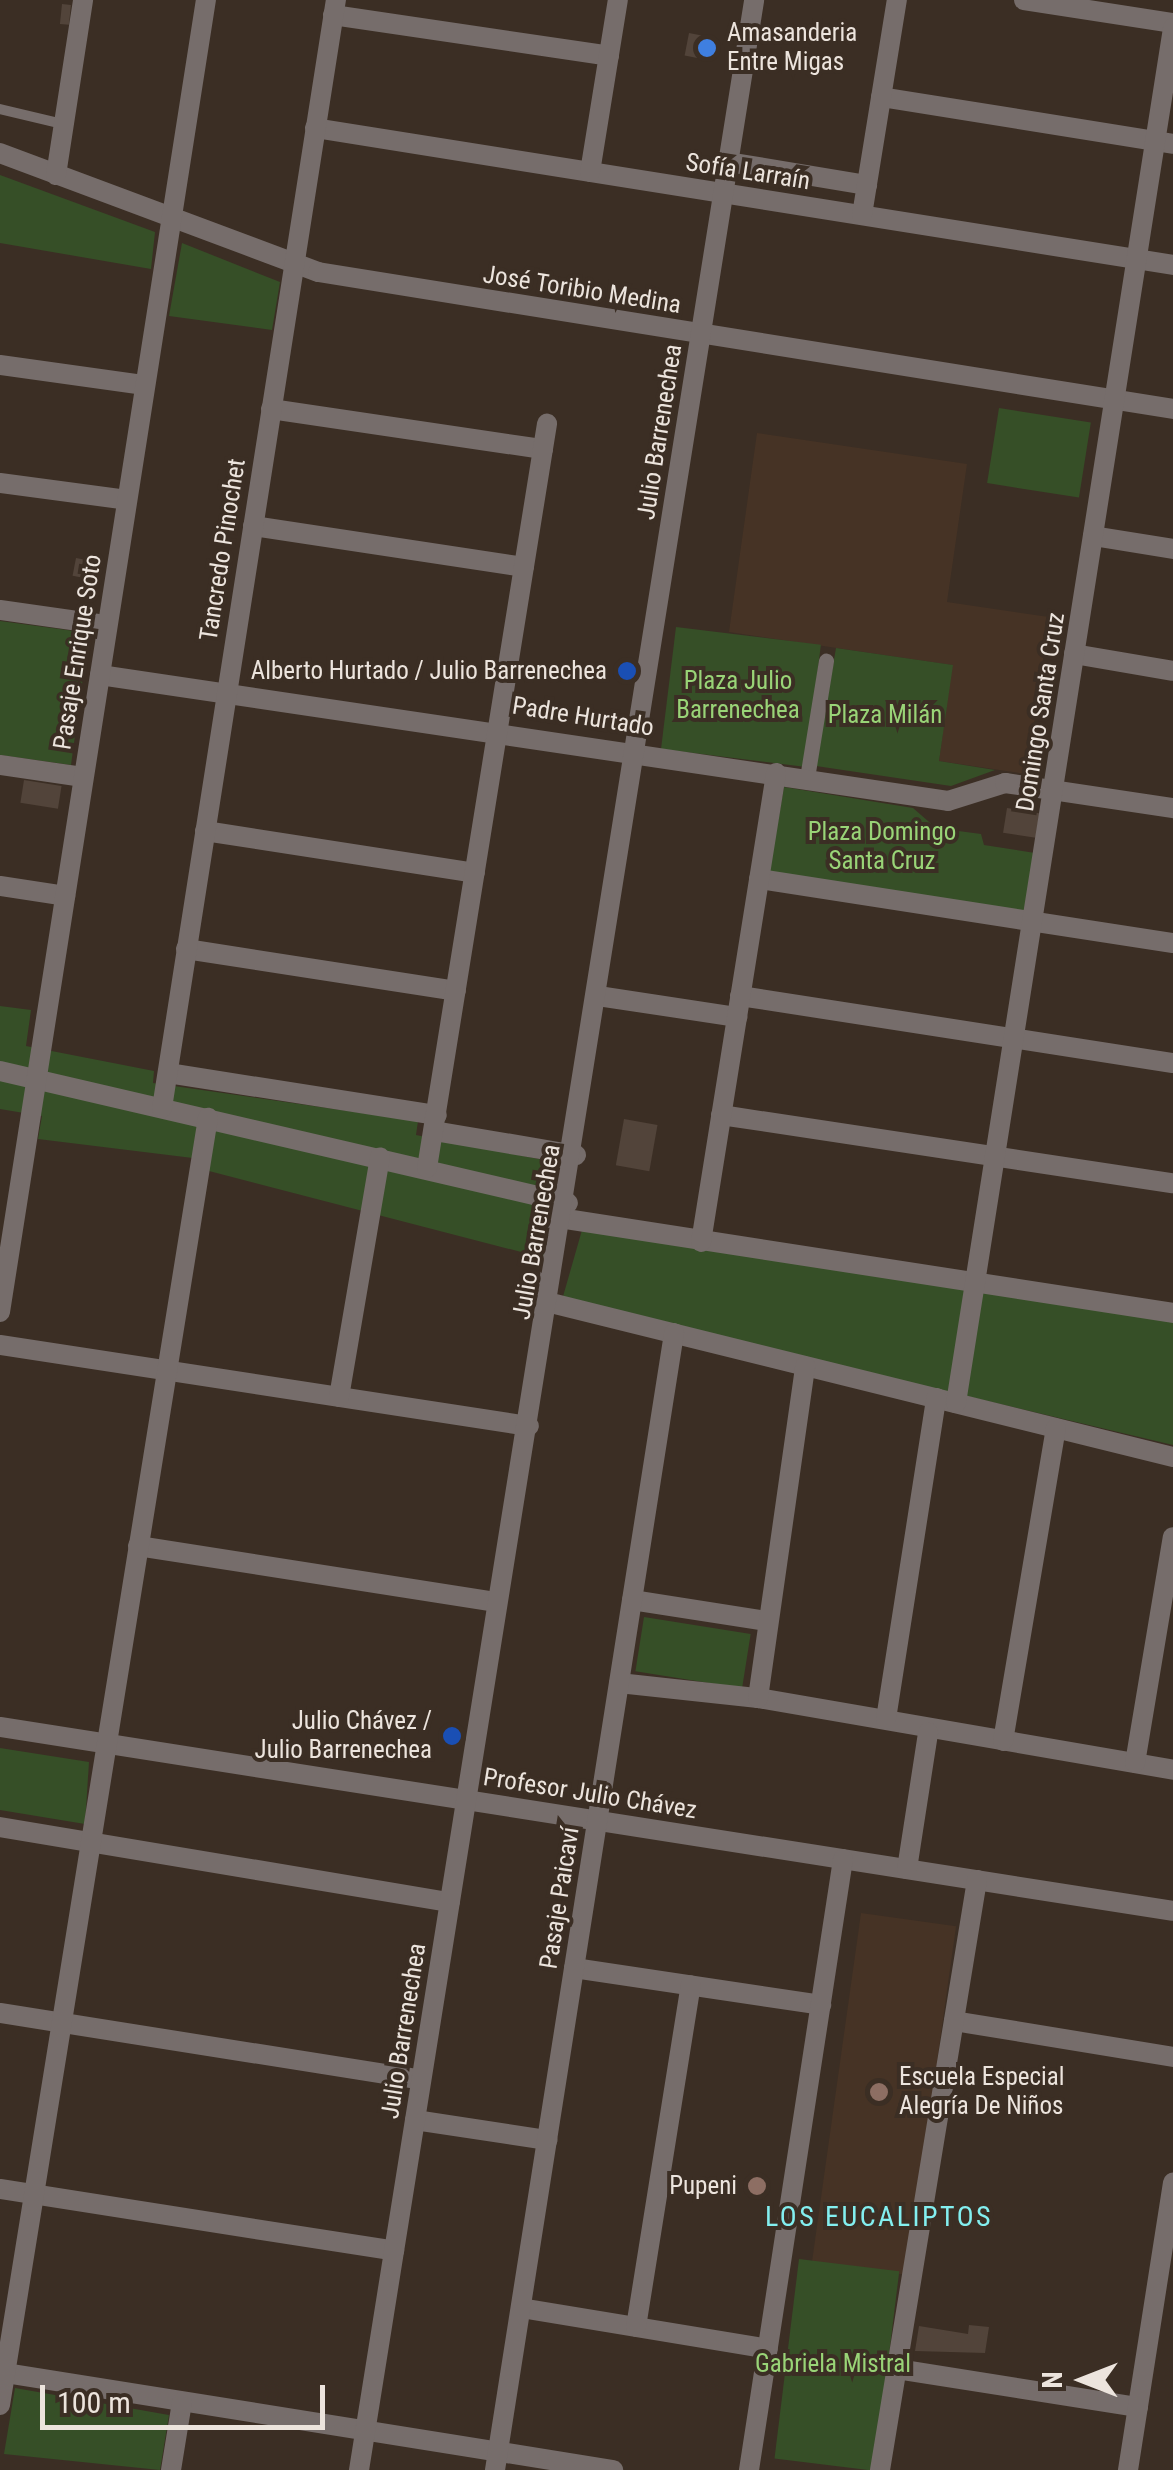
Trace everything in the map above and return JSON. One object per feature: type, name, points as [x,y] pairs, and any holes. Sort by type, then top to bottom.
[{"type":"street","points":[[56,175],[83,0]]},
{"type":"street","name":"Pasaje Enrique Soto","points":[[0,1312],[206,0]]},
{"type":"street","points":[[590,172],[618,0]]},
{"type":"street","name":"Julio Barrenechea","points":[[359,2470],[497,1602],[576,1155],[754,0]]},
{"type":"street","points":[[862,215],[897,0]]},
{"type":"street","points":[[1024,0],[1173,26]]},
{"type":"street","points":[[335,7],[609,56]]},
{"type":"street","name":"Tancredo Pinochet","points":[[162,1108],[335,7]]},
{"type":"street","name":"Domingo Santa Cruz","points":[[886,1719],[946,1400],[975,1283],[1136,259],[1164,142],[1173,26]]},
{"type":"street","points":[[881,97],[1164,142]]},
{"type":"street","name":"Sofía Larraín","points":[[315,128],[1173,265]]},
{"type":"street","name":"José Toribio Medina","points":[[0,153],[294,266],[1173,409]]},
{"type":"street","name":"Sofía Larraín","points":[[728,162],[867,184]]},
{"type":"street","points":[[0,365],[145,385]]},
{"type":"street","points":[[271,409],[543,449]]},
{"type":"street","points":[[428,1168],[547,424]]},
{"type":"street","points":[[0,483],[127,500]]},
{"type":"street","points":[[252,526],[524,567]]},
{"type":"street","points":[[1093,536],[1173,549]]},
{"type":"street","points":[[0,610],[108,625]]},
{"type":"street","points":[[1074,654],[1173,671]]},
{"type":"street","points":[[807,778],[826,661]]},
{"type":"street","name":"Padre Hurtado","points":[[100,675],[226,695],[498,728],[948,801],[998,783],[1173,808]]},
{"type":"street","points":[[0,765],[84,777]]},
{"type":"street","points":[[701,1242],[776,773]]},
{"type":"street","points":[[205,830],[475,873]]},
{"type":"street","points":[[759,878],[1173,943]]},
{"type":"street","points":[[0,886],[65,896]]},
{"type":"street","points":[[186,949],[456,991]]},
{"type":"street","points":[[598,996],[738,1006],[1014,1038],[1173,1063]]},
{"type":"street","points":[[0,1071],[428,1168],[567,1211],[701,1242],[1173,1313]]},
{"type":"street","points":[[168,1073],[436,1123],[576,1155]]},
{"type":"street","points":[[721,1115],[1173,1183]]},
{"type":"street","points":[[0,2406],[208,1118]]},
{"type":"street","points":[[339,1397],[380,1157]]},
{"type":"street","points":[[551,1302],[1173,1457]]},
{"type":"street","name":"Pasaje Paicaví","points":[[497,2461],[674,1333]]},
{"type":"street","points":[[0,1346],[529,1426]]},
{"type":"street","points":[[758,1698],[766,1621],[806,1366]]},
{"type":"street","points":[[1003,1742],[1056,1428]]},
{"type":"street","points":[[1135,1763],[1163,1652],[1173,1537]]},
{"type":"street","points":[[138,1546],[497,1602]]},
{"type":"street","points":[[632,1600],[766,1621]]},
{"type":"street","points":[[619,1683],[758,1698],[886,1719],[928,1733],[1173,1770]]},
{"type":"street","name":"Profesor Julio Chávez","points":[[0,1727],[1173,1911]]},
{"type":"street","points":[[906,1869],[928,1733]]},
{"type":"street","points":[[0,1827],[450,1902]]},
{"type":"street","points":[[749,2470],[843,1859]]},
{"type":"street","points":[[880,2470],[977,1880]]},
{"type":"street","points":[[574,1968],[821,2005]]},
{"type":"street","points":[[636,2327],[692,1986]]},
{"type":"street","points":[[0,2013],[421,2080]]},
{"type":"street","points":[[954,2021],[1173,2057]]},
{"type":"street","points":[[414,2120],[547,2140]]},
{"type":"street","points":[[1128,2470],[1169,2236],[1173,2183]]},
{"type":"street","points":[[0,2189],[394,2251]]},
{"type":"street","points":[[521,2308],[768,2349]]},
{"type":"street","points":[[897,2369],[1138,2406]]},
{"type":"street","points":[[3,2373],[365,2432],[497,2461],[613,2470]]},
{"type":"street","points":[[171,2470],[182,2402]]},
{"type":"lane","points":[[0,109],[64,124]]},
{"type":"shaded area","points":[[757,433],[967,464],[947,602],[1049,617],[1027,774],[939,761],[952,665],[729,632]]},
{"type":"shaded area","name":"Escuela Especial Alegría De Niños","points":[[861,1913],[956,1926],[907,2275],[812,2262]]},
{"type":"green space","points":[[0,175],[155,232],[151,269],[0,243]]},
{"type":"green space","points":[[182,243],[280,282],[272,330],[169,316]]},
{"type":"green space","points":[[999,408],[1091,423],[1079,498],[987,483]]},
{"type":"green space","points":[[0,621],[89,633],[71,765],[0,755]]},
{"type":"green space","name":"Plaza Julio Barrenechea","points":[[676,627],[821,645],[806,767],[661,749]]},
{"type":"green space","name":"Plaza Milán","points":[[836,648],[953,665],[939,761],[995,770],[951,786],[816,766]]},
{"type":"green space","name":"Plaza Domingo Santa Cruz","points":[[784,787],[913,808],[936,828],[981,834],[984,845],[1035,853],[1026,916],[769,873]]},
{"type":"green space","points":[[0,1006],[31,1010],[26,1046],[154,1071],[153,1083],[418,1121],[416,1135],[564,1164],[548,1259],[209,1171],[209,1160],[38,1139],[42,1116],[0,1109]]},
{"type":"green space","points":[[582,1230],[1173,1316],[1173,1445],[562,1300]]},
{"type":"green space","points":[[644,1617],[751,1634],[742,1688],[635,1671]]},
{"type":"green space","points":[[0,1748],[89,1762],[85,1824],[0,1810]]},
{"type":"green space","name":"Gabriela Mistral","points":[[799,2259],[899,2271],[875,2470],[775,2459]]},
{"type":"green space","points":[[15,2388],[169,2415],[160,2470],[4,2454]]},
{"type":"building","points":[[62,4],[71,5],[69,25],[60,24]]},
{"type":"building","points":[[689,33],[715,38],[710,61],[685,56]]},
{"type":"building","points":[[76,558],[96,562],[92,579],[73,576]]},
{"type":"building","points":[[24,780],[62,786],[58,809],[20,803]]},
{"type":"building","points":[[1007,808],[1040,813],[1036,838],[1003,833]]},
{"type":"building","points":[[624,1119],[657,1125],[649,1171],[616,1165]]},
{"type":"building","points":[[969,2325],[989,2327],[985,2353],[915,2351],[919,2326],[968,2334]]},
{"type":"place","name":"Amasanderia Entre Migas","points":[[707,48]]},
{"type":"place","name":"Alberto Hurtado / Julio Barrenechea","points":[[627,671]]},
{"type":"place","name":"Julio Chávez / Julio Barrenechea","points":[[452,1736]]},
{"type":"place","name":"Escuela Especial Alegría De Niños","points":[[879,2092]]},
{"type":"place","name":"Pupeni","points":[[757,2186]]},
{"type":"district","name":"LOS EUCALIPTOS","points":[[879,2217]]}]
